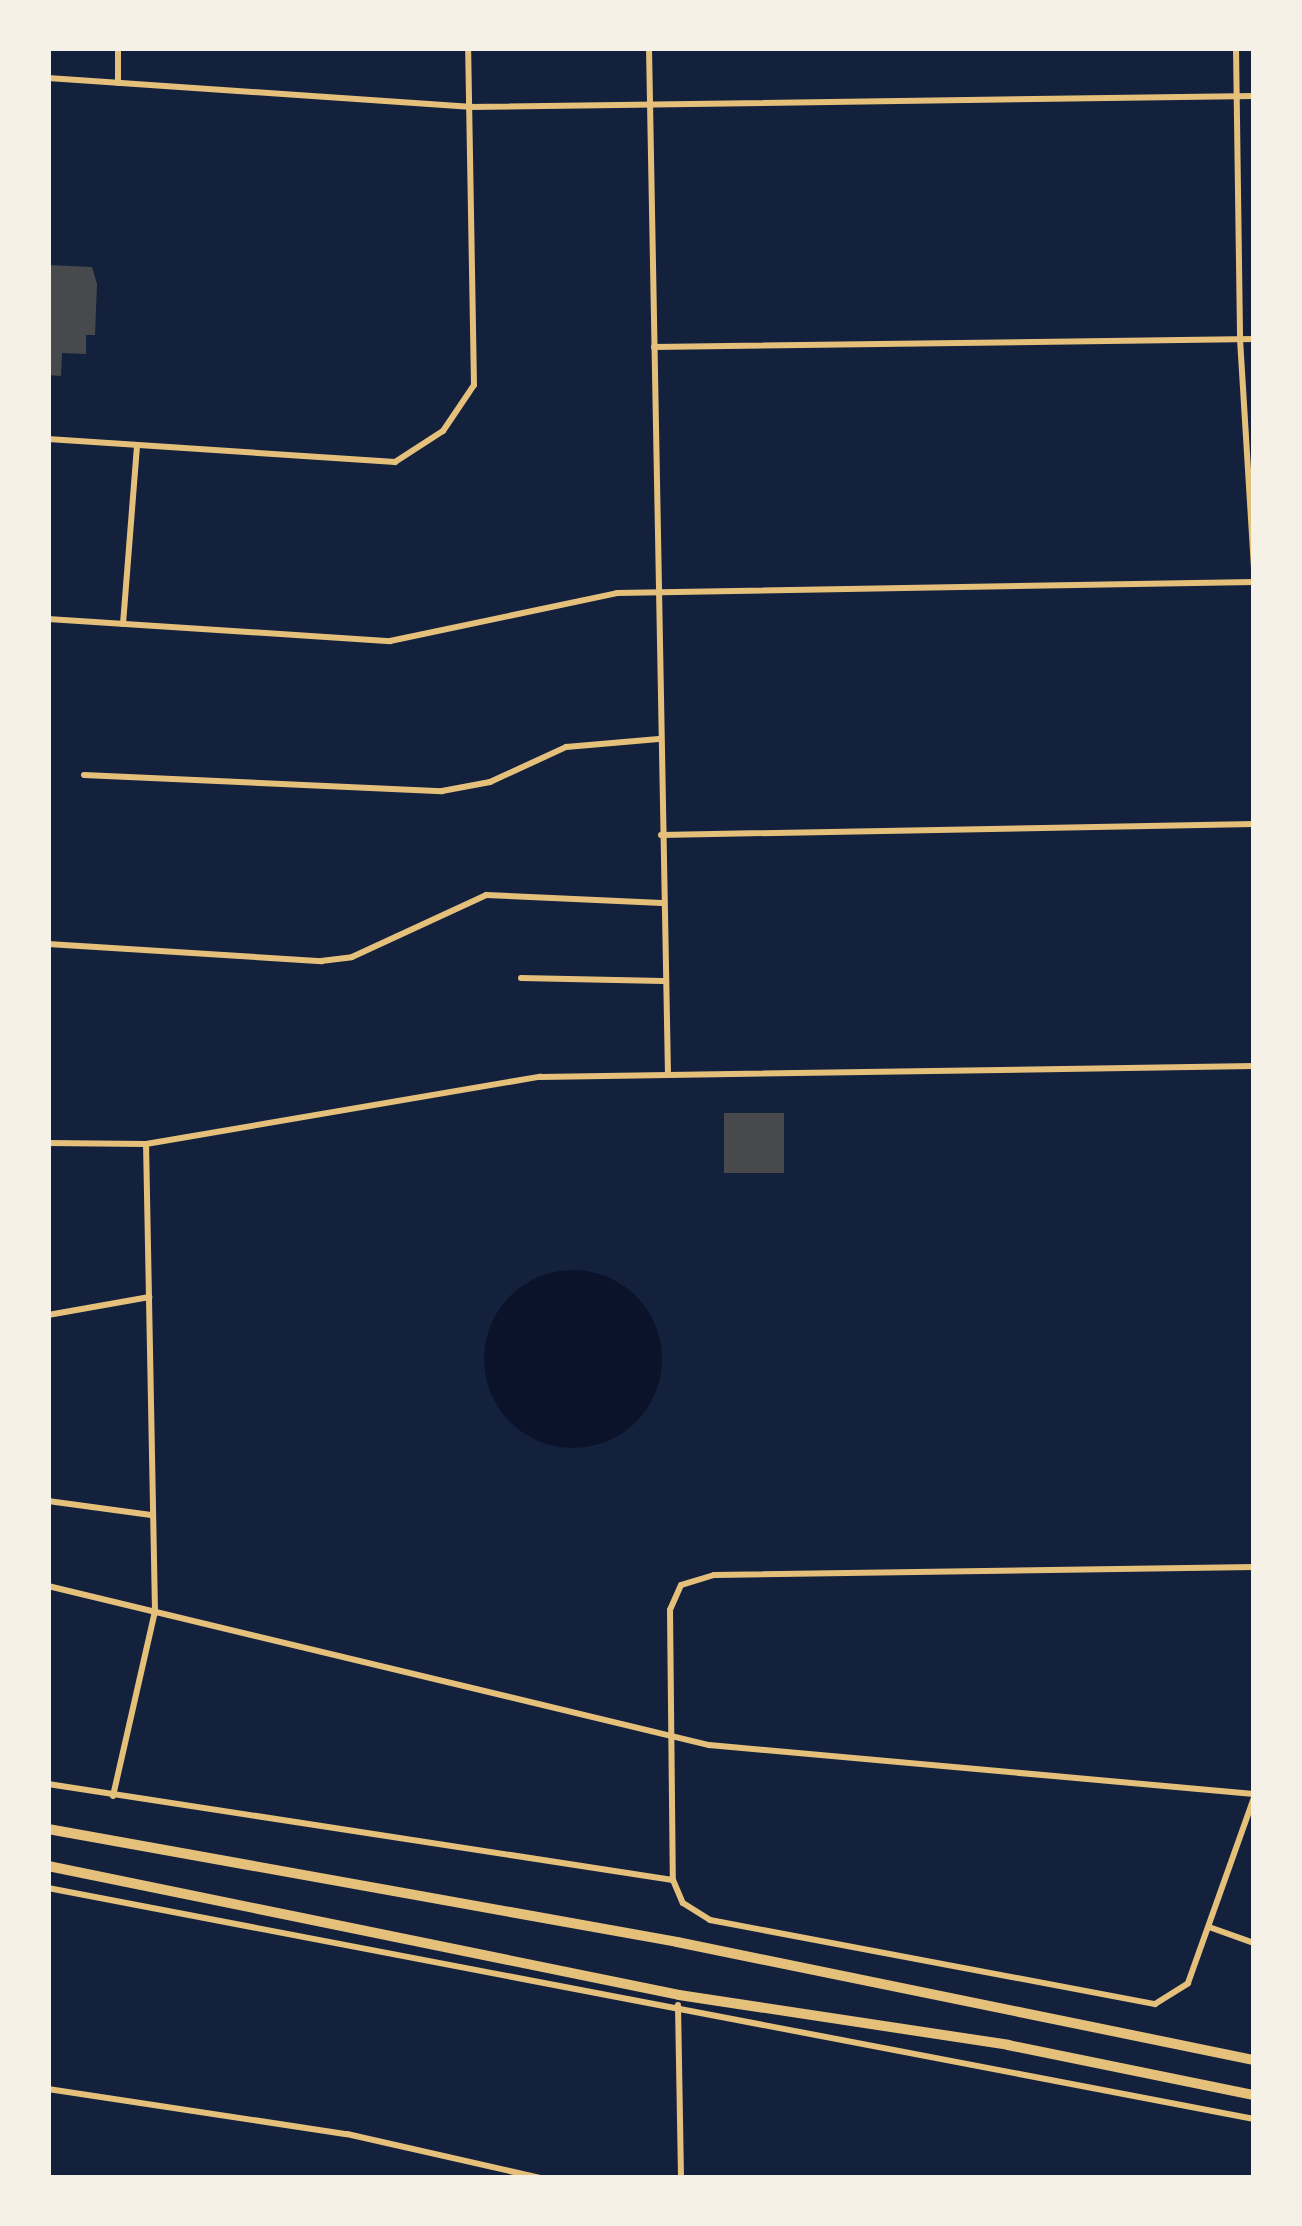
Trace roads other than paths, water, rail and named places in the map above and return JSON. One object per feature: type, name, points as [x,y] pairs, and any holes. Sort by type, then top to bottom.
[{"type":"main road","points":[[48,1829],[677,1942],[1254,2060]]},
{"type":"main road","points":[[48,1865],[680,1995],[1008,2045],[1254,2095]]},
{"type":"street","points":[[118,48],[118,82]]},
{"type":"street","points":[[48,439],[395,462],[414,456],[462,412],[474,385],[468,48]]},
{"type":"street","points":[[649,48],[668,1074]]},
{"type":"street","points":[[1236,48],[1240,339],[1254,572]]},
{"type":"street","points":[[48,78],[470,107],[1254,96]]},
{"type":"street","points":[[654,347],[1254,339]]},
{"type":"street","points":[[123,624],[137,446]]},
{"type":"street","points":[[48,619],[402,641],[578,596],[657,590],[1254,582]]},
{"type":"street","points":[[85,775],[442,791],[490,782],[566,746],[659,739]]},
{"type":"street","points":[[661,835],[1254,824]]},
{"type":"street","points":[[48,944],[321,962],[352,957],[486,895],[662,903]]},
{"type":"street","points":[[521,979],[663,981]]},
{"type":"street","points":[[48,1143],[146,1144],[516,1080],[1254,1066]]},
{"type":"street","points":[[113,1796],[154,1611],[146,1144]]},
{"type":"street","points":[[48,1315],[149,1297]]},
{"type":"street","points":[[48,1501],[153,1515]]},
{"type":"street","points":[[48,1586],[672,1737],[1254,1796],[1188,1983],[1173,1998],[1143,2004],[710,1921],[683,1903],[673,1880],[672,1737],[675,1591],[714,1575],[1254,1567]]},
{"type":"street","points":[[48,1784],[673,1880]]},
{"type":"street","points":[[48,1888],[678,2005],[1254,2119]]},
{"type":"street","points":[[1209,1927],[1254,1942]]},
{"type":"street","points":[[678,2005],[681,2178]]},
{"type":"street","points":[[48,2089],[347,2134],[540,2178]]},
{"type":"water","points":[[573,1270],[607,1277],[636,1296],[655,1325],[662,1359],[655,1393],[636,1422],[607,1441],[573,1448],[539,1441],[510,1422],[491,1393],[484,1359],[491,1325],[510,1296],[539,1277]]}]
